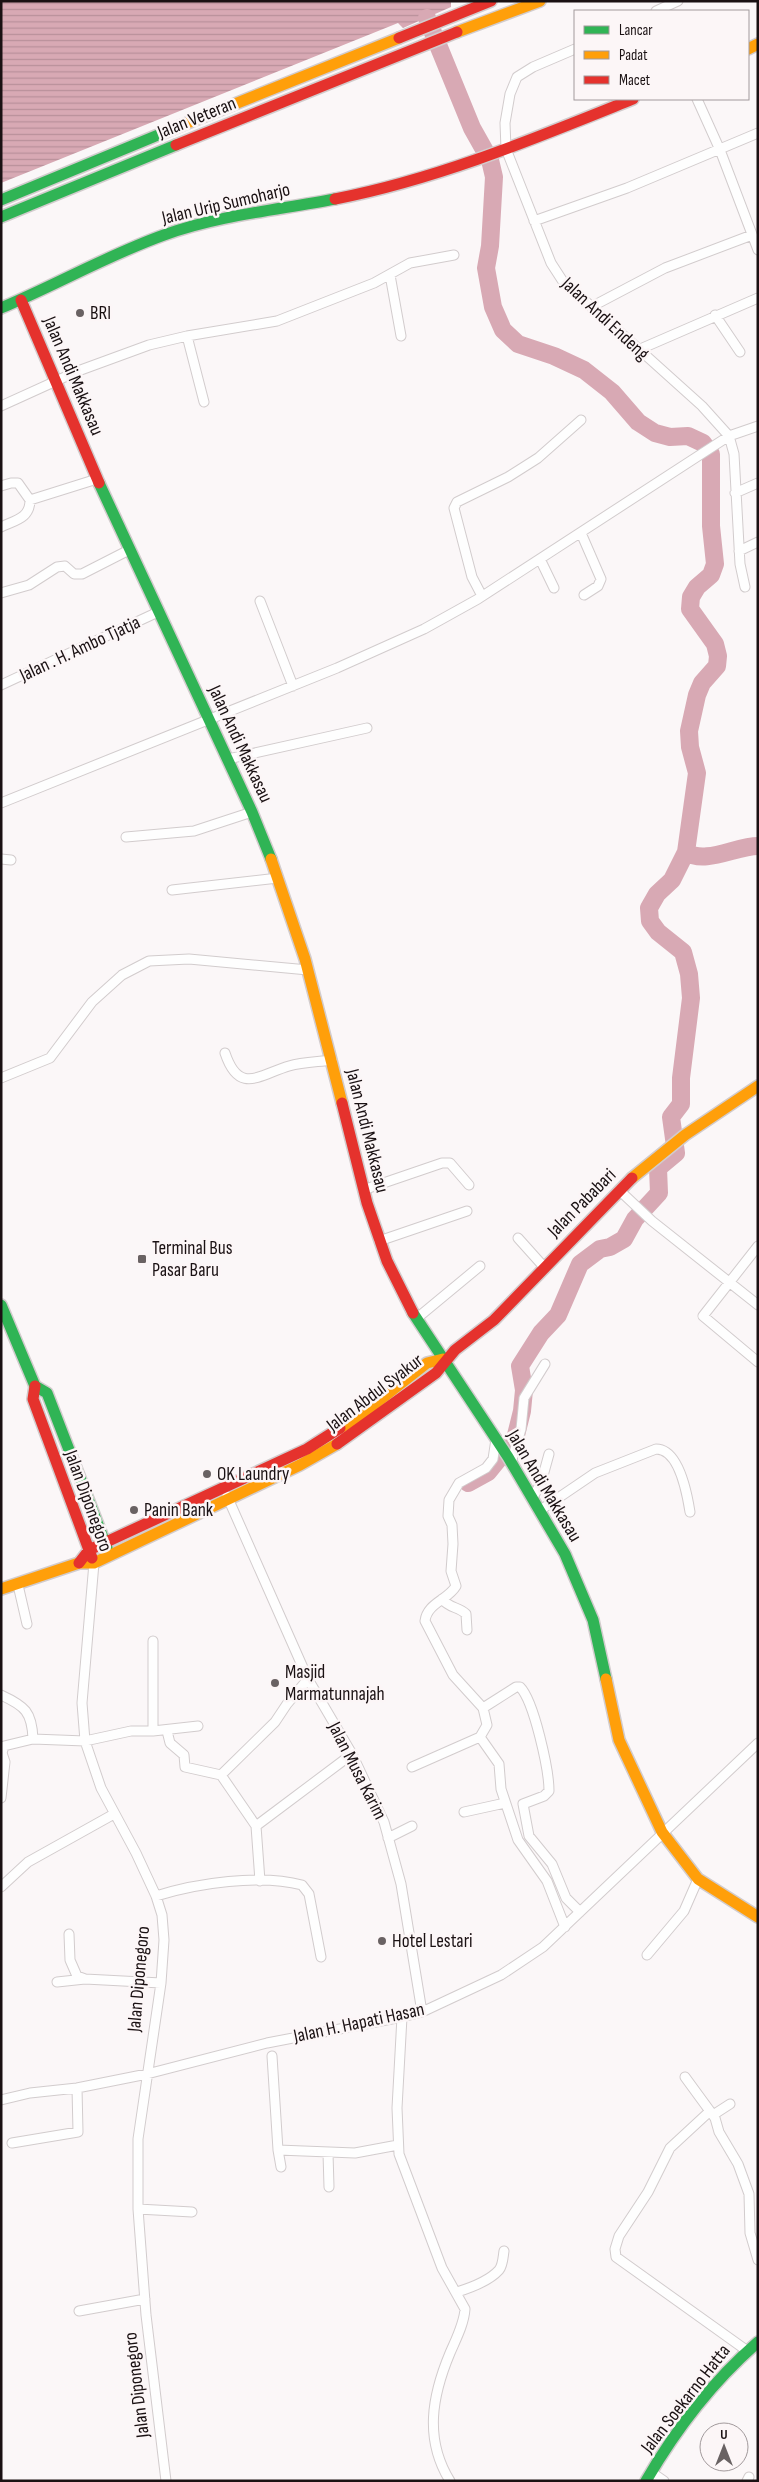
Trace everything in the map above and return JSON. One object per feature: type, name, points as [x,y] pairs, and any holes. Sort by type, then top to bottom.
[{"type":"main road","name":"Jalan Veteran","points":[[1,200],[118,150],[491,1]]},
{"type":"main road","name":"Jalan Veteran","points":[[1,218],[407,51],[540,1]]},
{"type":"main road","name":"Jalan Urip Sumoharjo","points":[[1,308],[166,234],[199,225],[380,189],[506,149],[630,100]]},
{"type":"main road","name":"Jalan Andi Makkasau","points":[[21,300],[97,479],[228,759],[252,812],[278,878],[308,970],[363,1190],[380,1241],[416,1319],[509,1460],[564,1554],[593,1620],[619,1740],[662,1832],[698,1879],[758,1917]]},
{"type":"main road","name":"Jalan Pababari","points":[[443,1360],[493,1320],[619,1190],[684,1135],[758,1086]]},
{"type":"main road","points":[[1,1305],[35,1386],[47,1393],[110,1556]]},
{"type":"main road","name":"Jalan Abdul Syakur","points":[[79,1563],[89,1550],[105,1542],[307,1449],[356,1418],[427,1362],[443,1360]]},
{"type":"main road","name":"Jalan Abdul Syakur","points":[[1,1589],[18,1585],[79,1563],[94,1563],[229,1501],[340,1442],[436,1373],[443,1360]]},
{"type":"main road","name":"Jalan Diponegoro","points":[[35,1386],[33,1399],[94,1563]]},
{"type":"main road","name":"Jalan Soekarno Hatta","points":[[648,2476],[683,2425],[746,2350],[758,2342]]},
{"type":"street","points":[[658,10],[678,1]]},
{"type":"street","points":[[506,149],[506,108],[517,77],[532,67],[574,48]]},
{"type":"street","points":[[697,100],[720,150],[758,250]]},
{"type":"street","points":[[534,221],[627,188],[758,133]]},
{"type":"street","name":"Jalan Andi Endeng","points":[[506,149],[551,263],[558,275],[577,296],[702,406],[729,436]]},
{"type":"street","points":[[591,307],[657,272],[752,235]]},
{"type":"street","points":[[1,406],[56,381],[149,345],[187,336],[277,321],[390,275],[417,261],[454,255]]},
{"type":"street","points":[[390,275],[401,336]]},
{"type":"street","points":[[638,350],[758,298]]},
{"type":"street","points":[[715,315],[740,352]]},
{"type":"street","points":[[187,336],[204,402]]},
{"type":"street","points":[[482,596],[472,577],[454,508],[457,502],[508,478],[538,458],[581,420]]},
{"type":"street","points":[[1,803],[210,720],[392,644],[482,596],[729,436],[758,426]]},
{"type":"street","points":[[729,436],[734,454],[739,551],[745,587]]},
{"type":"street","points":[[30,500],[97,479]]},
{"type":"street","points":[[1,486],[11,482],[18,484],[30,500],[30,509],[26,516],[1,527]]},
{"type":"street","points":[[735,493],[758,483]]},
{"type":"street","points":[[581,533],[601,579],[598,586],[584,594]]},
{"type":"street","points":[[739,551],[758,542]]},
{"type":"street","points":[[1,593],[29,585],[57,567],[65,566],[74,574],[82,574],[129,550]]},
{"type":"street","points":[[540,559],[554,588]]},
{"type":"street","points":[[260,601],[293,686]]},
{"type":"street","name":"Jalan . H. Ambo Tjatja","points":[[1,685],[158,612]]},
{"type":"street","points":[[228,759],[367,728]]},
{"type":"street","points":[[126,836],[194,831],[252,812]]},
{"type":"street","points":[[1,860],[11,860]]},
{"type":"street","points":[[172,890],[278,878]]},
{"type":"street","points":[[1,1078],[50,1058],[92,1002],[122,975],[149,961],[189,959],[308,970]]},
{"type":"street","points":[[225,1053],[230,1069],[235,1075],[249,1079],[292,1065],[332,1060]]},
{"type":"street","points":[[363,1190],[442,1163],[450,1163],[469,1185]]},
{"type":"street","points":[[619,1190],[646,1216],[758,1305]]},
{"type":"street","points":[[380,1241],[467,1211]]},
{"type":"street","points":[[518,1238],[544,1266]]},
{"type":"street","points":[[758,1246],[703,1313],[703,1318],[758,1362]]},
{"type":"street","points":[[416,1319],[480,1266]]},
{"type":"street","points":[[509,1460],[521,1429],[524,1398],[545,1364]]},
{"type":"street","points":[[412,1768],[480,1737],[487,1725],[483,1708],[453,1676],[425,1620],[428,1610],[445,1602],[456,1586],[451,1571],[453,1544],[452,1525],[448,1516],[449,1500],[459,1483],[486,1468],[492,1459],[498,1443]]},
{"type":"street","points":[[539,1511],[595,1473],[656,1449],[663,1449],[670,1453],[676,1463],[687,1492],[690,1512]]},
{"type":"street","points":[[532,1499],[541,1483],[549,1454]]},
{"type":"street","name":"Jalan Musa Karim","points":[[224,1488],[308,1679],[352,1754],[384,1822],[401,1884],[422,2012]]},
{"type":"street","name":"Jalan Diponegoro","points":[[94,1563],[82,1703],[85,1741],[101,1788],[136,1853],[156,1896],[162,1915],[164,1940],[161,1983],[138,2139],[138,2209],[145,2300],[166,2481]]},
{"type":"street","points":[[18,1585],[27,1624]]},
{"type":"street","points":[[445,1602],[462,1609],[466,1614],[467,1630]]},
{"type":"street","points":[[153,1641],[153,1731]]},
{"type":"street","points":[[222,1775],[275,1722],[308,1679]]},
{"type":"street","points":[[464,1812],[513,1806],[544,1796],[549,1791],[538,1724],[530,1701],[524,1691],[520,1686],[516,1687],[483,1708]]},
{"type":"street","points":[[1,1695],[24,1706],[31,1719],[33,1739]]},
{"type":"street","points":[[1,1798],[5,1762],[2,1753],[4,1746],[33,1739],[85,1741],[121,1732],[167,1731],[198,1726]]},
{"type":"street","points":[[167,1731],[170,1743],[184,1755],[185,1766],[222,1775],[256,1826],[260,1881]]},
{"type":"street","points":[[480,1737],[499,1764],[501,1789],[513,1806],[529,1836],[552,1864],[573,1919]]},
{"type":"street","name":"Jalan H. Hapati Hasan","points":[[1,2100],[30,2093],[77,2088],[147,2074],[268,2043],[422,2012],[501,1975],[543,1947],[662,1832],[728,1773],[758,1743]]},
{"type":"street","points":[[256,1826],[352,1754]]},
{"type":"street","points":[[513,1806],[518,1840],[573,1919]]},
{"type":"street","points":[[1,1887],[28,1862],[114,1814]]},
{"type":"street","points":[[388,1838],[412,1826]]},
{"type":"street","points":[[646,1955],[684,1911],[698,1879]]},
{"type":"street","points":[[156,1896],[185,1887],[228,1881],[298,1884],[306,1887],[320,1957]]},
{"type":"street","points":[[69,1934],[70,1960],[76,1976],[85,1979]]},
{"type":"street","points":[[57,1982],[85,1979],[161,1983]]},
{"type":"street","points":[[402,2017],[398,2108],[399,2154],[442,2268],[464,2305],[465,2313],[442,2371],[435,2396],[432,2420],[434,2444],[441,2467],[450,2481]]},
{"type":"street","points":[[272,2056],[278,2150],[282,2167]]},
{"type":"street","points":[[685,2078],[712,2113],[719,2132],[738,2164],[749,2194],[750,2233],[758,2260]]},
{"type":"street","points":[[12,2144],[78,2132],[77,2088]]},
{"type":"street","points":[[730,2104],[712,2113],[670,2148],[648,2192],[619,2236],[615,2249],[616,2257],[746,2350]]},
{"type":"street","points":[[278,2150],[355,2153],[398,2145]]},
{"type":"street","points":[[328,2153],[329,2187]]},
{"type":"street","points":[[138,2209],[192,2212]]},
{"type":"street","points":[[457,2292],[469,2288],[497,2272],[502,2264],[504,2250]]},
{"type":"street","points":[[79,2311],[145,2300]]},
{"type":"street","points":[[648,2476],[664,2481]]},
{"type":"shaded area","points":[[1,1],[451,1],[451,7],[403,28],[398,23],[1,183]]},
{"type":"waterway","points":[[427,18],[472,128],[490,160],[494,177],[490,246],[486,268],[493,307],[503,330],[518,344],[554,356],[584,370],[612,392],[638,422],[655,433],[670,437],[688,436],[703,443],[711,454],[711,526],[715,564],[711,575],[697,587],[691,597],[690,609],[715,644],[718,656],[717,666],[702,683],[697,695],[689,731],[690,747],[697,773],[686,852],[672,880],[657,894],[649,908],[650,921],[658,932],[683,952],[689,974],[691,998],[681,1078],[681,1104],[671,1117],[676,1153],[658,1168],[659,1193],[635,1219],[624,1239],[610,1247],[600,1249],[580,1264],[558,1315],[541,1333],[520,1366],[524,1390],[522,1411],[515,1439],[488,1472],[468,1483]]},
{"type":"waterway","points":[[686,852],[702,857],[758,846]]},
{"type":"traffic: fast","points":[[1,200],[175,128]]},
{"type":"traffic: fast","points":[[1,217],[176,145]]},
{"type":"traffic: fast","points":[[1,308],[143,243],[185,228],[206,222],[335,199]]},
{"type":"traffic: fast","points":[[99,483],[252,812],[271,859]]},
{"type":"traffic: fast","points":[[1,1305],[35,1386]]},
{"type":"traffic: fast","points":[[413,1313],[508,1457],[565,1554],[593,1620],[606,1679]]},
{"type":"traffic: fast","points":[[35,1386],[47,1393],[107,1548]]},
{"type":"traffic: fast","points":[[646,2481],[682,2425],[696,2407],[725,2373],[758,2342]]},
{"type":"traffic: slow","points":[[457,32],[540,1]]},
{"type":"traffic: slow","points":[[175,128],[399,38]]},
{"type":"traffic: slow","points":[[749,48],[758,44]]},
{"type":"traffic: slow","points":[[271,859],[305,959],[342,1103]]},
{"type":"traffic: slow","points":[[632,1178],[685,1135],[758,1086]]},
{"type":"traffic: slow","points":[[340,1428],[357,1418],[427,1363],[443,1359]]},
{"type":"traffic: slow","points":[[1,1589],[79,1563],[94,1563],[300,1465],[337,1444]]},
{"type":"traffic: slow","points":[[606,1679],[619,1740],[662,1832],[698,1879],[758,1917]]},
{"type":"traffic: jam","points":[[399,38],[491,1]]},
{"type":"traffic: jam","points":[[176,145],[457,32]]},
{"type":"traffic: jam","points":[[335,199],[373,191],[449,169],[523,143],[630,100]]},
{"type":"traffic: jam","points":[[21,300],[99,483]]},
{"type":"traffic: jam","points":[[342,1103],[367,1203],[387,1261],[413,1313]]},
{"type":"traffic: jam","points":[[337,1444],[436,1373],[455,1350],[494,1320],[632,1178]]},
{"type":"traffic: jam","points":[[35,1386],[33,1399],[92,1558]]},
{"type":"traffic: jam","points":[[79,1563],[89,1550],[307,1449],[340,1428]]},
{"type":"place","name":"BRI","points":[[80,313]]},
{"type":"place","name":"Terminal Bus Pasar Baru","points":[[142,1259]]},
{"type":"place","name":"OK Laundry","points":[[207,1474]]},
{"type":"place","name":"Panin Bank","points":[[134,1510]]},
{"type":"place","name":"Masjid Marmatunnajah","points":[[275,1683]]},
{"type":"place","name":"Hotel Lestari","points":[[382,1941]]}]
